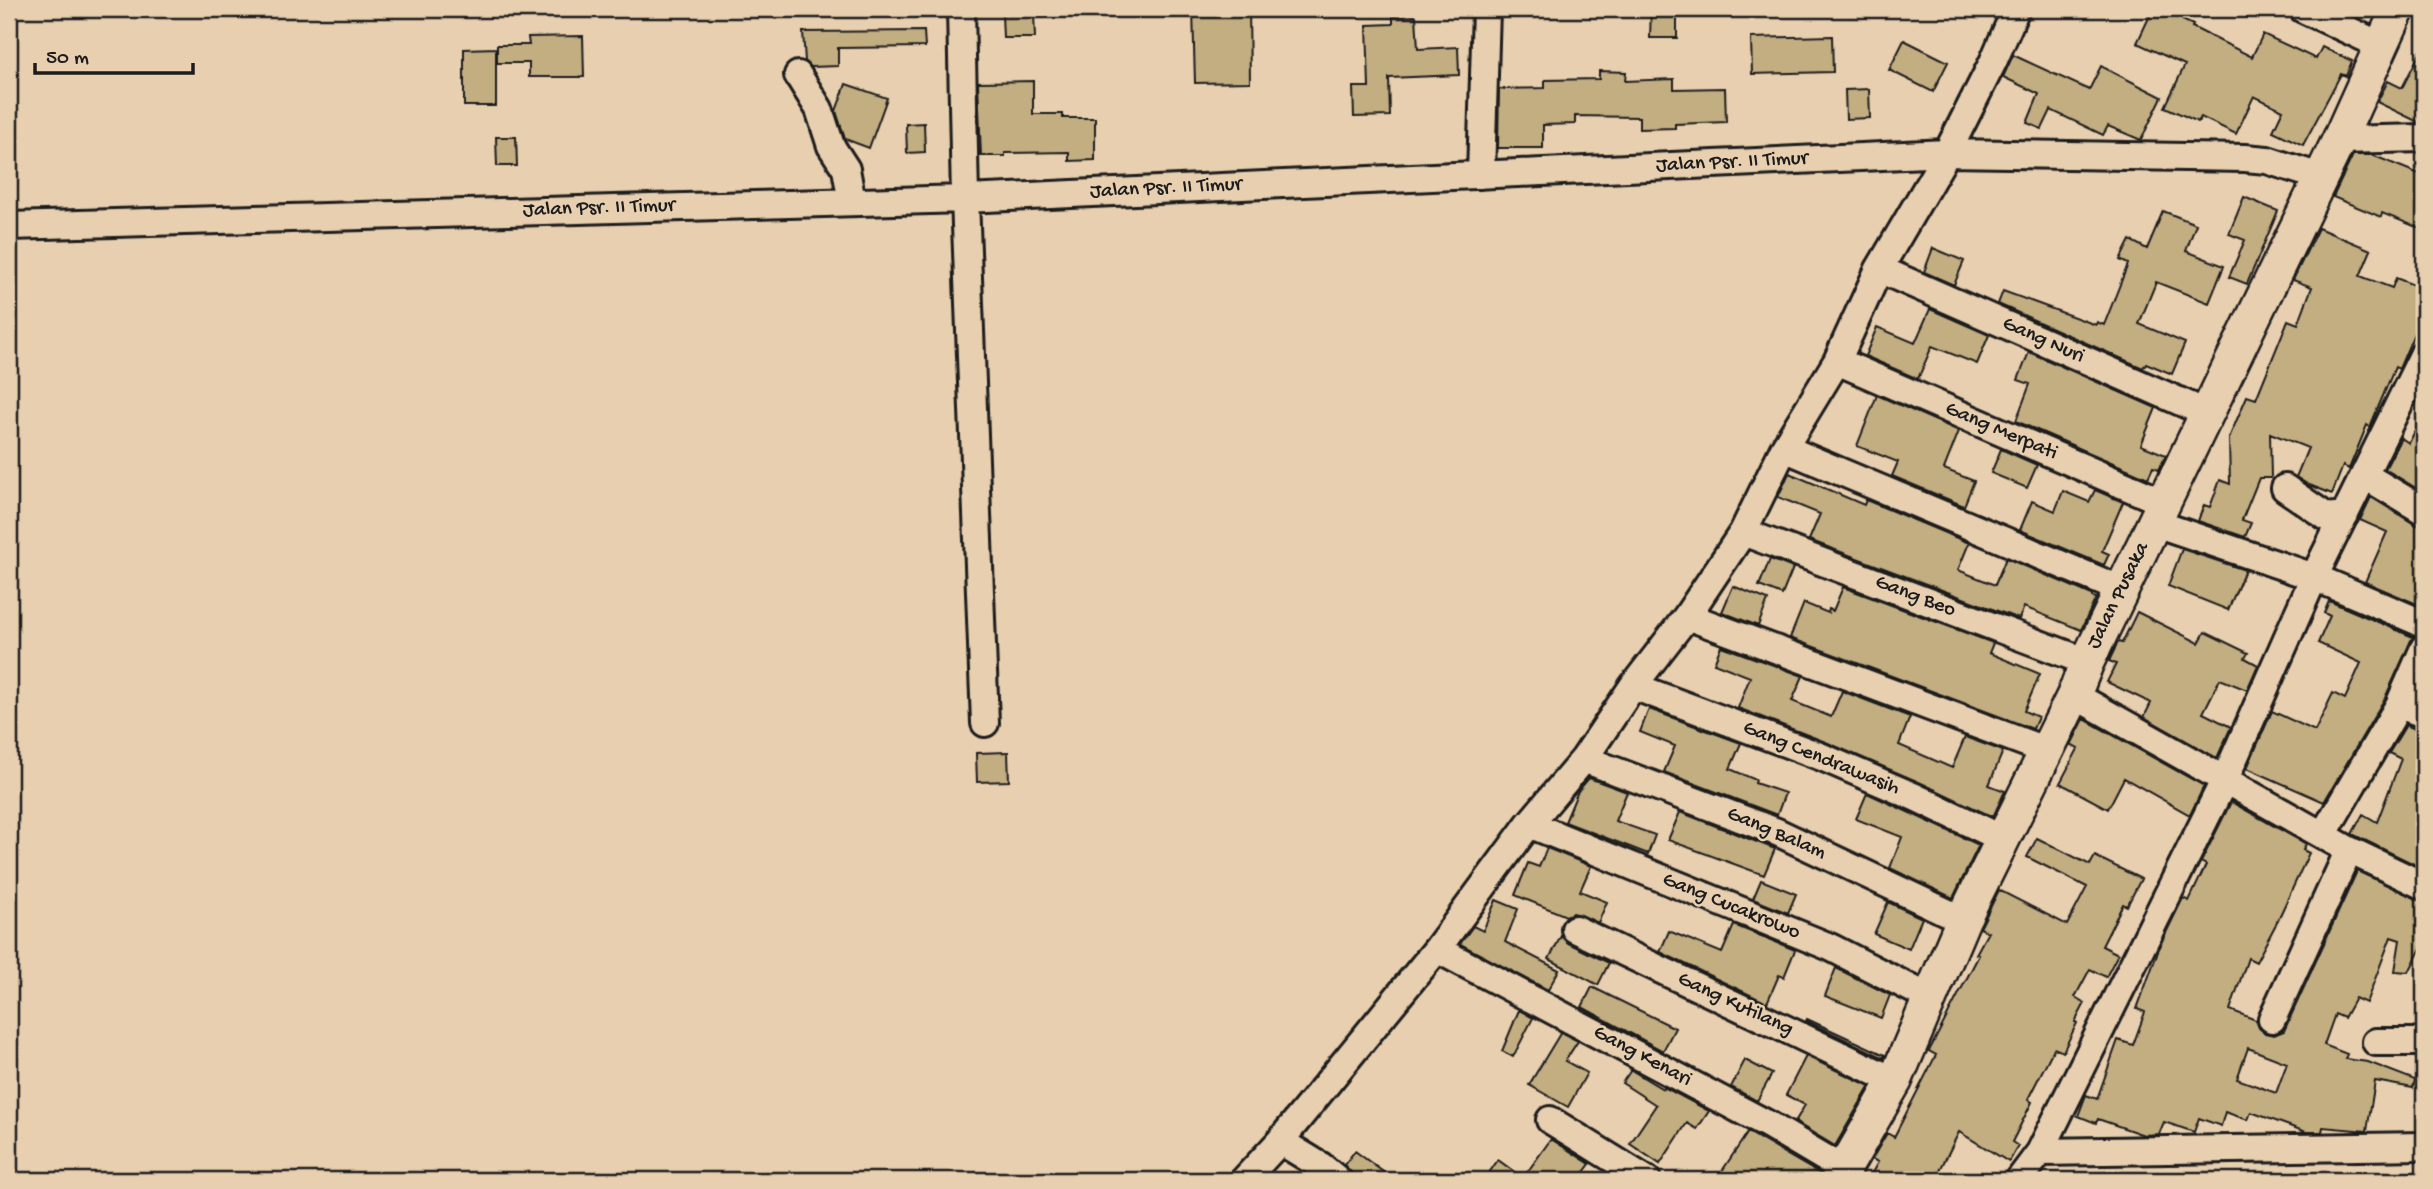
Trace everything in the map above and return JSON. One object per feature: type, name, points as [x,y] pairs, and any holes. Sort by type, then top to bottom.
[{"type":"main road","name":"Jalan Pusaka","points":[[1842,1175],[1895,1081],[1963,920],[2005,840],[2087,662],[2339,140],[2398,9]]},
{"type":"street","points":[[961,9],[965,199],[985,723]]},
{"type":"street","points":[[1481,175],[1486,9]]},
{"type":"street","points":[[1244,1180],[1437,949],[1529,824],[1584,759],[1743,533],[1784,449],[1838,361],[1879,269],[1947,153],[2017,9]]},
{"type":"street","points":[[2303,9],[2380,45]]},
{"type":"street","points":[[798,75],[819,109],[831,146],[846,169],[852,202]]},
{"type":"street","points":[[2339,140],[2424,138]]},
{"type":"street","name":"Jalan Psr. II Timur","points":[[9,226],[965,199],[1947,153],[2245,158],[2275,163],[2320,177]]},
{"type":"street","name":"Gang Nuri","points":[[1879,269],[2206,413]]},
{"type":"street","name":"Gang Merpati","points":[[1838,361],[2160,513],[2424,624]]},
{"type":"street","points":[[2019,1180],[2040,1152],[2225,779],[2314,577],[2422,363]]},
{"type":"street","points":[[1784,449],[2122,590]]},
{"type":"street","points":[[2364,475],[2424,511]]},
{"type":"street","points":[[2285,488],[2327,517],[2345,514]]},
{"type":"street","name":"Gang Beo","points":[[1743,533],[2087,662]]},
{"type":"street","points":[[1687,616],[2047,751]]},
{"type":"street","points":[[2323,835],[2399,705],[2424,648]]},
{"type":"street","name":"Gang Cendrawasih","points":[[1633,686],[1822,757],[2005,840]]},
{"type":"street","points":[[2074,695],[2349,850],[2424,886]]},
{"type":"street","points":[[2399,705],[2424,714]]},
{"type":"street","name":"Gang Balam","points":[[1584,759],[1777,832],[1963,920]]},
{"type":"street","name":"Gang Cucakrowo","points":[[1529,824],[1830,947],[1930,998]]},
{"type":"street","points":[[2272,1020],[2349,850]]},
{"type":"street","name":"Gang Kutilang","points":[[1575,929],[1895,1081]]},
{"type":"street","name":"Gang Kenari","points":[[1437,949],[1769,1125],[1842,1175]]},
{"type":"street","points":[[2376,1042],[2424,1042]]},
{"type":"street","points":[[1550,1120],[1647,1180]]},
{"type":"street","points":[[1280,1140],[1338,1180]]},
{"type":"street","points":[[2040,1152],[2424,1146]]},
{"type":"building","points":[[1193,9],[1249,9],[1250,82],[1195,83]]},
{"type":"building","points":[[1651,9],[1677,9],[1677,38],[1650,38]]},
{"type":"building","points":[[2153,9],[2159,9],[2193,25],[2192,27],[2252,57],[2263,34],[2316,59],[2322,47],[2352,61],[2346,76],[2341,74],[2303,145],[2273,131],[2283,110],[2254,96],[2236,134],[2201,117],[2198,122],[2165,107],[2185,65],[2137,43]]},
{"type":"building","points":[[1002,14],[1034,14],[1035,38],[1003,38]]},
{"type":"building","points":[[1416,16],[1418,49],[1458,47],[1459,75],[1389,78],[1390,116],[1354,117],[1353,87],[1369,87],[1367,25],[1393,24],[1393,17]]},
{"type":"building","points":[[924,31],[925,47],[838,48],[838,66],[811,67],[805,61],[803,32]]},
{"type":"building","points":[[583,36],[584,77],[529,77],[529,63],[497,63],[497,45],[529,45],[528,37]]},
{"type":"building","points":[[1832,36],[1833,72],[1752,74],[1751,38]]},
{"type":"building","points":[[1904,40],[1948,62],[1933,92],[1889,70]]},
{"type":"building","points":[[2424,45],[2424,122],[2418,122],[2377,102],[2388,81],[2402,88]]},
{"type":"building","points":[[496,48],[496,106],[464,106],[464,49]]},
{"type":"building","points":[[2013,55],[2089,90],[2101,66],[2162,97],[2141,140],[2108,126],[2103,135],[2051,110],[2042,129],[2027,123],[2039,94],[2003,77]]},
{"type":"building","points":[[1599,71],[1626,72],[1625,81],[1674,79],[1674,89],[1725,88],[1726,122],[1639,129],[1639,117],[1575,116],[1575,124],[1543,125],[1543,148],[1498,148],[1499,89],[1545,88],[1545,80],[1599,79]]},
{"type":"building","points":[[1033,81],[1033,114],[1095,118],[1095,160],[1069,161],[1069,152],[981,156],[978,82]]},
{"type":"building","points":[[846,84],[887,98],[869,148],[845,139],[836,111]]},
{"type":"building","points":[[1869,89],[1870,118],[1846,119],[1845,90]]},
{"type":"building","points":[[924,123],[925,152],[907,153],[906,124]]},
{"type":"building","points":[[496,137],[516,137],[517,166],[497,166]]},
{"type":"building","points":[[2353,155],[2372,155],[2424,176],[2424,230],[2382,213],[2381,217],[2333,197]]},
{"type":"building","points":[[2244,197],[2278,211],[2247,284],[2229,277],[2245,240],[2229,234]]},
{"type":"building","points":[[2163,211],[2196,224],[2186,251],[2224,266],[2209,303],[2156,282],[2139,324],[2185,343],[2172,374],[2146,363],[2143,368],[1998,304],[2003,291],[2096,325],[2097,322],[2104,325],[2128,264],[2120,260],[2130,240],[2147,249]]},
{"type":"building","points":[[2318,228],[2371,250],[2360,276],[2392,288],[2396,278],[2424,289],[2424,310],[2399,369],[2395,367],[2349,469],[2343,466],[2332,494],[2296,477],[2308,448],[2270,433],[2271,478],[2259,478],[2242,520],[2251,523],[2245,537],[2198,521],[2204,505],[2210,507],[2220,480],[2230,484],[2229,438],[2247,396],[2256,399],[2288,320],[2298,324],[2312,287],[2293,280]]},
{"type":"building","points":[[1933,248],[1964,261],[1954,285],[1924,272]]},
{"type":"building","points":[[1930,309],[1989,335],[1977,364],[1932,346],[1918,379],[1865,356],[1877,327],[1915,343]]},
{"type":"building","points":[[2029,352],[2156,408],[2141,445],[2166,455],[2159,469],[2153,467],[2148,478],[2016,421],[2030,384],[2018,380]]},
{"type":"building","points":[[1877,395],[1959,431],[1944,469],[1974,481],[1964,506],[1892,476],[1898,462],[1857,446]]},
{"type":"building","points":[[2424,413],[2424,493],[2385,469],[2401,438],[2409,443]]},
{"type":"building","points":[[2001,449],[2037,465],[2027,488],[1991,473]]},
{"type":"building","points":[[1789,473],[1864,505],[1866,500],[1969,543],[1958,570],[1995,585],[2006,558],[2092,595],[2096,598],[2081,630],[2024,607],[2019,619],[1809,540],[1820,514],[1778,497]]},
{"type":"building","points":[[2095,490],[2123,502],[2102,551],[2109,554],[2104,565],[2020,530],[2032,501],[2055,511],[2063,491],[2089,502]]},
{"type":"building","points":[[2371,497],[2416,525],[2424,527],[2424,607],[2365,582],[2387,532],[2360,520]]},
{"type":"building","points":[[2182,549],[2245,570],[2228,610],[2168,586]]},
{"type":"building","points":[[1770,559],[1793,568],[1782,595],[1759,586]]},
{"type":"building","points":[[1733,586],[1768,600],[1758,626],[1722,612]]},
{"type":"building","points":[[1843,587],[1993,643],[1989,653],[2040,674],[2024,711],[2038,717],[2033,729],[1790,638],[1804,603],[1828,613],[1829,609],[1833,611]]},
{"type":"building","points":[[2329,601],[2413,637],[2385,698],[2324,802],[2247,768],[2272,711],[2315,731],[2333,693],[2345,699],[2361,663],[2318,643],[2330,616],[2324,613]]},
{"type":"building","points":[[2137,612],[2199,643],[2205,632],[2248,653],[2245,658],[2258,665],[2247,690],[2220,679],[2203,713],[2231,727],[2217,758],[2144,717],[2151,703],[2107,682],[2116,664],[2109,661],[2118,642],[2122,643]]},
{"type":"building","points":[[1721,646],[1803,676],[1792,701],[1831,717],[1842,691],[1910,717],[1899,745],[1952,768],[1965,737],[2003,751],[1989,785],[2005,791],[1993,817],[1828,743],[1738,708],[1750,677],[1714,663]]},
{"type":"building","points":[[1649,709],[1741,743],[1730,769],[1756,780],[1755,783],[1785,793],[1777,815],[1664,772],[1675,746],[1640,732]]},
{"type":"building","points":[[2084,719],[2204,786],[2190,815],[2124,778],[2108,809],[2060,783],[2078,749],[2071,745]]},
{"type":"building","points":[[2406,725],[2424,733],[2424,869],[2352,834],[2363,814],[2377,822],[2401,759],[2389,753]]},
{"type":"building","points":[[1008,752],[1009,781],[977,782],[976,753]]},
{"type":"building","points":[[1589,778],[1627,792],[1615,821],[1655,835],[1648,854],[1565,822],[1578,791]]},
{"type":"building","points":[[1867,793],[1979,845],[1953,898],[1890,868],[1902,837],[1856,819]]},
{"type":"building","points":[[2231,802],[2306,844],[2303,850],[2309,853],[2256,962],[2248,958],[2230,1010],[2256,1020],[2265,1033],[2274,1035],[2284,1031],[2357,871],[2424,902],[2424,942],[2409,972],[2395,971],[2400,940],[2391,937],[2366,1003],[2355,998],[2344,1018],[2335,1014],[2324,1045],[2347,1054],[2345,1059],[2368,1062],[2415,1080],[2413,1088],[2375,1081],[2367,1131],[2323,1127],[2322,1132],[2306,1132],[2251,1112],[2248,1120],[2225,1112],[2221,1126],[2199,1118],[2194,1132],[2164,1122],[2159,1134],[2144,1135],[2098,1119],[2096,1123],[2078,1116],[2086,1095],[2097,1099],[2118,1040],[2133,1045],[2145,1012],[2137,1009],[2161,943],[2183,898],[2189,901],[2206,865],[2201,862]],"holes":[[[2248,1048],[2287,1063],[2276,1093],[2237,1079]]]},
{"type":"building","points":[[1680,812],[1775,849],[1764,875],[1668,840]]},
{"type":"building","points":[[2037,838],[2090,865],[2095,856],[2141,879],[2127,906],[2123,904],[2102,946],[2118,954],[2106,977],[2090,969],[2075,997],[2085,1003],[2075,1022],[2077,1023],[2063,1052],[2054,1048],[2028,1099],[2032,1102],[2012,1142],[2018,1146],[2009,1162],[1959,1132],[1935,1180],[1868,1180],[1878,1162],[1872,1159],[1887,1133],[1894,1137],[1936,1055],[1929,1051],[1979,955],[1976,954],[1988,932],[1980,928],[1999,890],[2067,925],[2087,887],[2027,857]]},
{"type":"building","points":[[1547,848],[1591,866],[1580,891],[1607,902],[1598,923],[1573,913],[1566,916],[1515,895],[1528,863],[1539,867]]},
{"type":"building","points":[[1761,880],[1796,894],[1788,913],[1753,899]]},
{"type":"building","points":[[1496,900],[1518,909],[1505,942],[1559,970],[1548,990],[1460,944],[1473,926],[1483,931]]},
{"type":"building","points":[[1888,902],[1922,918],[1909,949],[1874,934]]},
{"type":"building","points":[[1734,925],[1795,950],[1784,977],[1779,975],[1767,1003],[1660,952],[1669,931],[1722,953]]},
{"type":"building","points":[[1561,936],[1568,943],[1609,963],[1598,985],[1549,959]]},
{"type":"building","points":[[1836,968],[1890,995],[1881,1018],[1825,996]]},
{"type":"building","points":[[1592,987],[1675,1028],[1663,1051],[1582,1007]]},
{"type":"building","points":[[1519,1010],[1533,1018],[1513,1057],[1502,1051]]},
{"type":"building","points":[[1807,1019],[1885,1055],[1884,1058],[1806,1021]]},
{"type":"building","points":[[1561,1032],[1578,1041],[1565,1061],[1587,1073],[1568,1107],[1529,1085]]},
{"type":"building","points":[[1806,1056],[1870,1086],[1835,1146],[1795,1122],[1805,1105],[1786,1095]]},
{"type":"building","points":[[1745,1060],[1772,1074],[1757,1101],[1731,1087]]},
{"type":"building","points":[[1631,1070],[1709,1111],[1697,1129],[1687,1123],[1660,1164],[1630,1144],[1656,1105],[1622,1083]]},
{"type":"building","points":[[1748,1132],[1820,1176],[1817,1180],[1716,1180]]},
{"type":"building","points":[[1551,1139],[1590,1164],[1578,1180],[1484,1180],[1498,1160],[1523,1178]]},
{"type":"building","points":[[1355,1151],[1394,1180],[1353,1180],[1352,1174],[1344,1165]]}]
